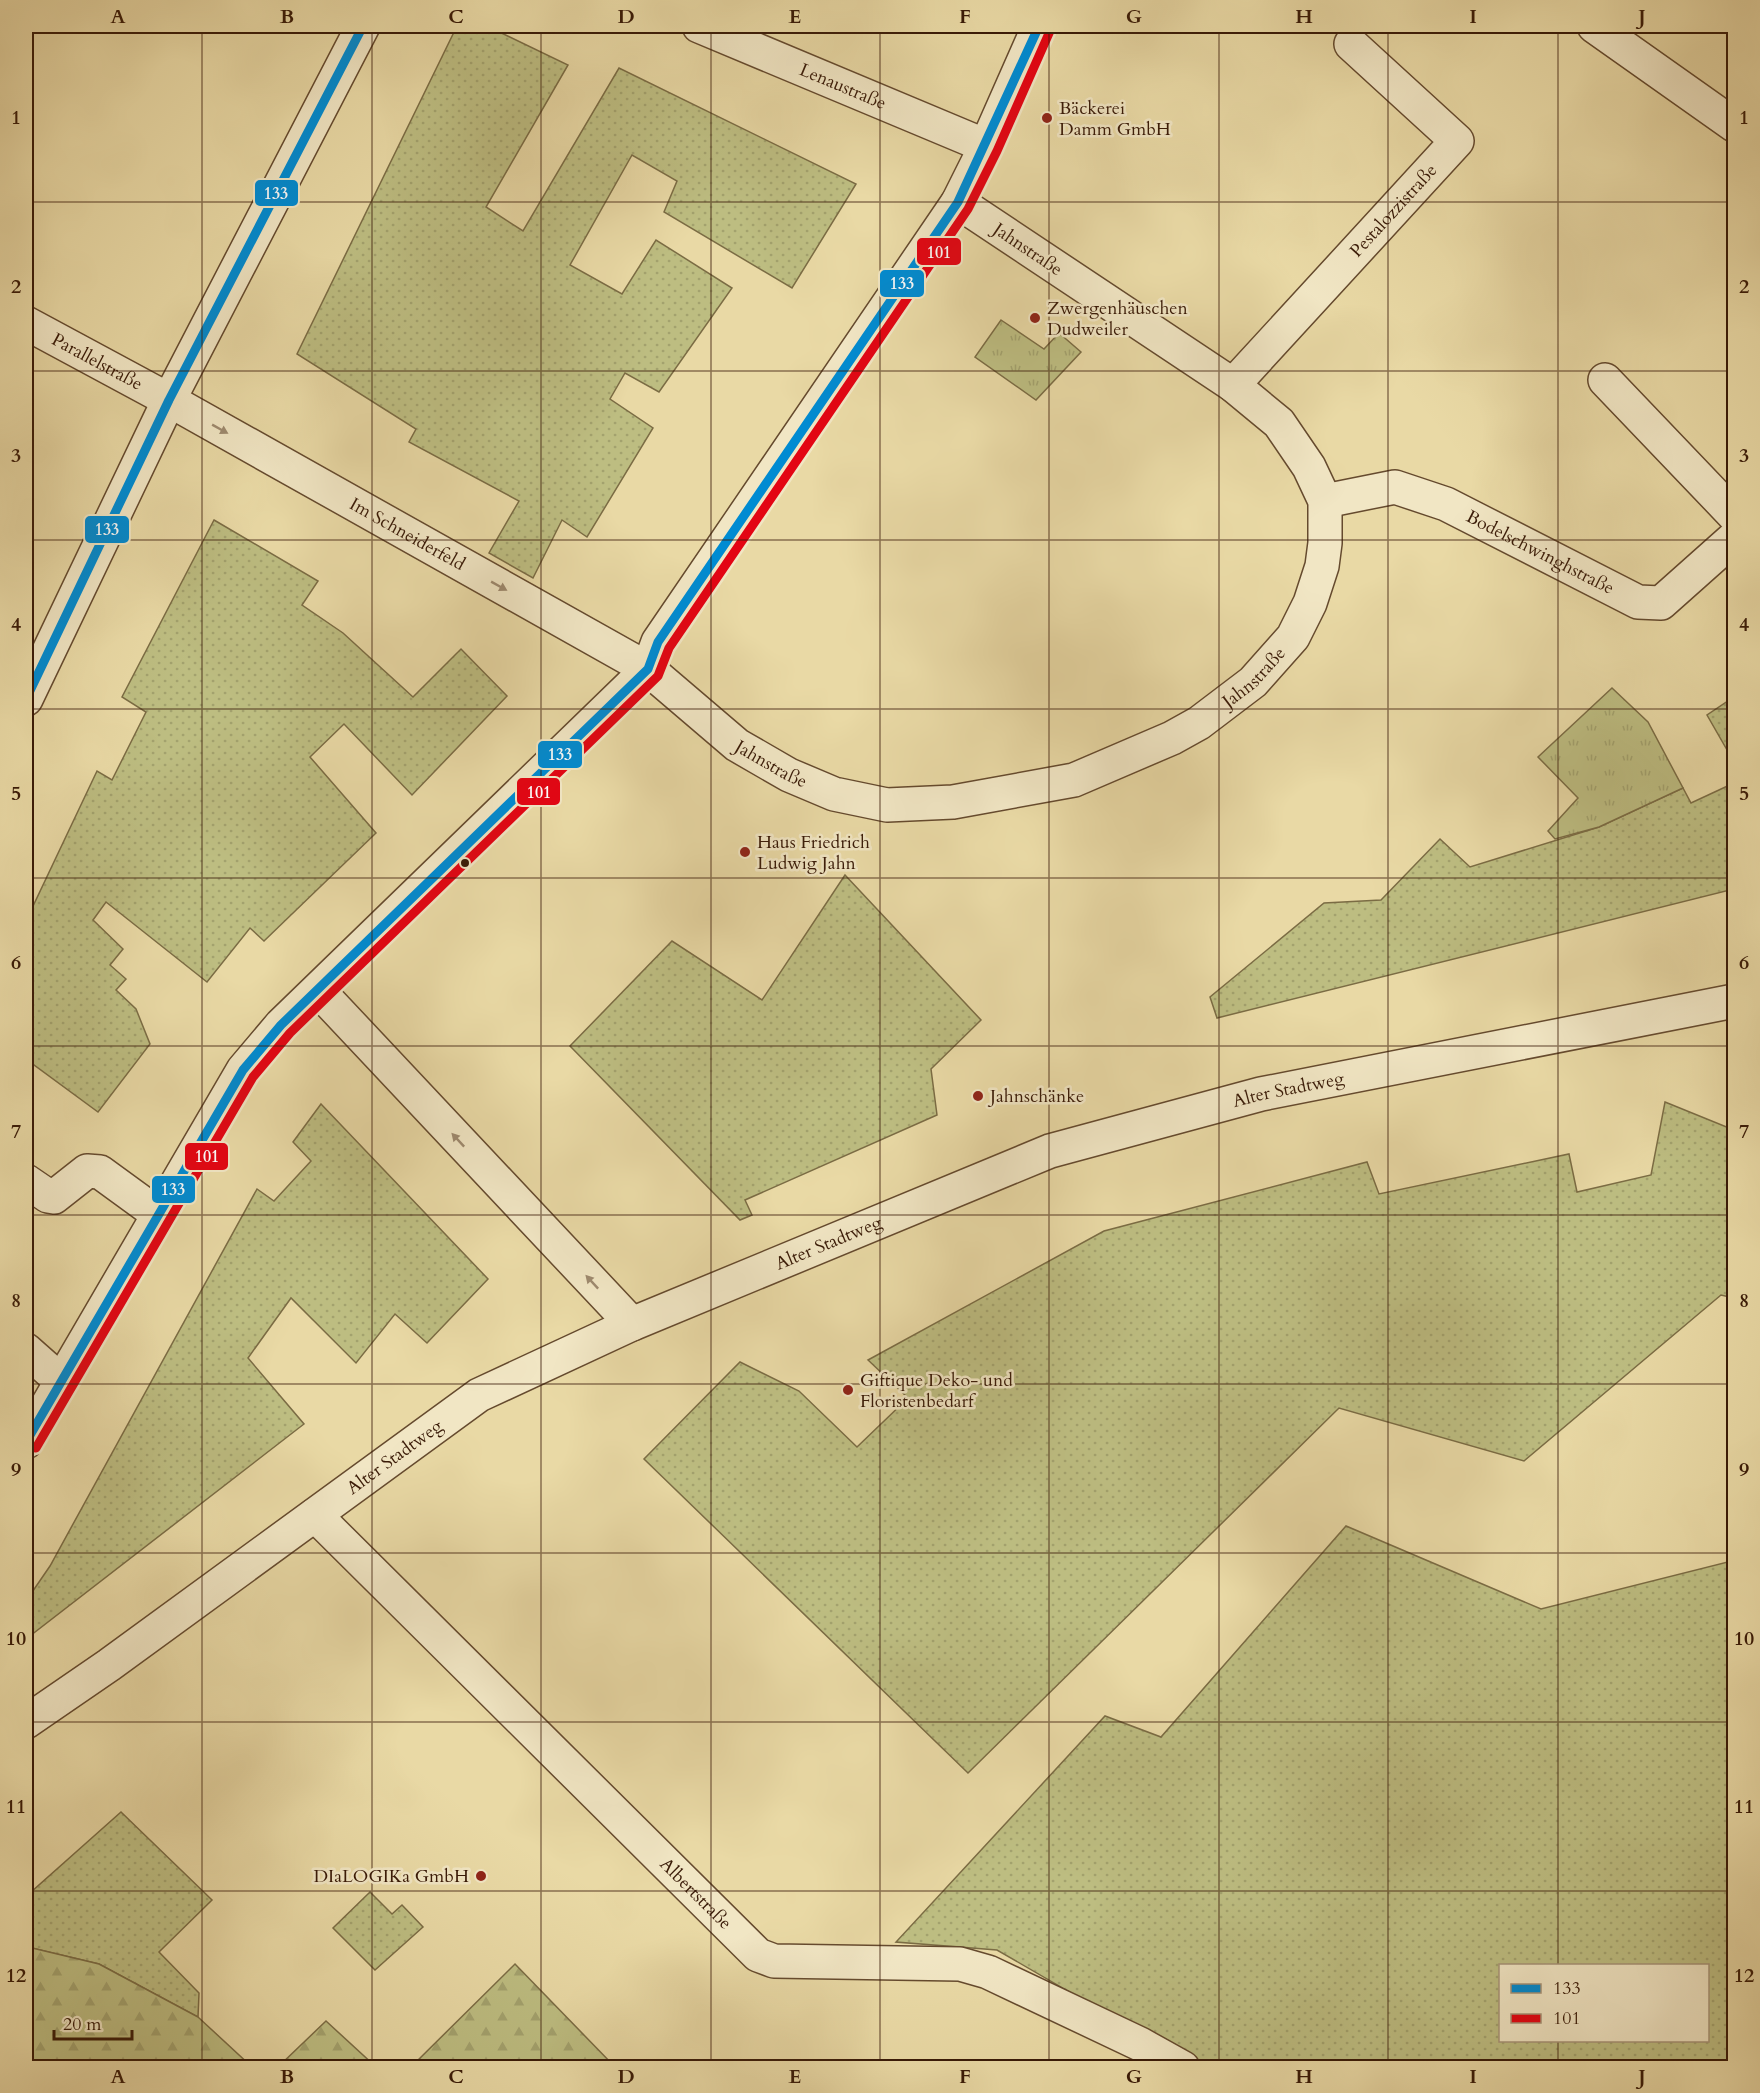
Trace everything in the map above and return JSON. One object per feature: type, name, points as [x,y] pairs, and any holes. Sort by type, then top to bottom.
[{"type":"street","points":[[26,699],[169,400],[363,26]]},
{"type":"street","name":"Lenaustraße","points":[[703,26],[986,146]]},
{"type":"street","points":[[26,1442],[159,1215],[211,1121],[243,1070],[281,1025],[648,669],[658,642],[958,202],[986,146],[1039,26]]},
{"type":"street","points":[[1594,26],[1734,125]]},
{"type":"street","name":"Pestalozzistraße","points":[[1233,385],[1457,141],[1351,44]]},
{"type":"street","name":"Jahnstraße","points":[[648,669],[736,745],[792,777],[834,794],[886,805],[953,802],[1074,780],[1190,728],[1260,675],[1293,637],[1311,603],[1322,566],[1325,501],[1309,467],[1279,423],[1233,385],[958,202]]},
{"type":"street","name":"Parallelstraße","points":[[26,322],[169,400]]},
{"type":"street","points":[[1605,380],[1734,515]]},
{"type":"street","name":"Im Schneiderfeld","points":[[169,400],[648,669]]},
{"type":"street","name":"Bodelschwinghstraße","points":[[1325,501],[1395,487],[1446,504],[1638,602],[1661,603],[1734,538]]},
{"type":"street","points":[[318,990],[632,1324]]},
{"type":"street","name":"Alter Stadtweg","points":[[26,1722],[109,1665],[479,1395],[632,1324],[1050,1151],[1261,1094],[1734,1001]]},
{"type":"street","points":[[26,1180],[48,1196],[54,1197],[87,1171],[100,1172],[159,1215]]},
{"type":"street","points":[[26,1350],[61,1381]]},
{"type":"street","name":"Albertstraße","points":[[315,1515],[758,1955],[774,1961],[960,1964],[988,1972],[1140,2044],[1182,2067]]},
{"type":"green space","points":[[457,26],[487,26],[568,65],[486,207],[523,231],[619,68],[856,184],[792,288],[664,212],[677,181],[632,155],[570,265],[622,294],[656,240],[732,288],[659,392],[625,373],[610,399],[653,428],[587,537],[562,520],[533,578],[489,553],[519,501],[409,442],[416,429],[297,354]]},
{"type":"green space","points":[[1001,320],[1044,349],[1059,333],[1081,352],[1036,400],[975,357]]},
{"type":"green space","points":[[214,520],[318,581],[302,605],[343,633],[413,697],[461,649],[507,696],[412,795],[344,724],[310,757],[376,833],[264,941],[250,928],[207,982],[106,902],[93,920],[123,949],[110,965],[126,979],[116,990],[136,1009],[150,1044],[98,1112],[26,1059],[26,921],[97,771],[112,780],[146,712],[122,697]]},
{"type":"green space","points":[[1612,688],[1648,722],[1683,788],[1599,827],[1555,839],[1548,831],[1578,798],[1538,757]]},
{"type":"green space","points":[[1734,697],[1734,762],[1707,715]]},
{"type":"green space","points":[[1734,783],[1734,889],[1217,1018],[1210,997],[1324,903],[1381,900],[1440,839],[1470,867],[1599,827],[1683,788],[1691,803]]},
{"type":"green space","points":[[845,875],[981,1020],[931,1069],[937,1115],[745,1200],[752,1215],[740,1220],[570,1046],[672,941],[762,1000]]},
{"type":"green space","points":[[1665,1102],[1734,1130],[1734,1298],[1721,1295],[1524,1461],[1339,1408],[968,1773],[644,1459],[740,1362],[799,1391],[857,1447],[908,1398],[868,1360],[1104,1231],[1367,1162],[1379,1194],[1569,1154],[1577,1192],[1651,1175]]},
{"type":"green space","points":[[321,1104],[488,1279],[427,1343],[395,1314],[356,1363],[291,1298],[248,1358],[304,1424],[26,1639],[26,1601],[50,1566],[257,1189],[274,1201],[311,1161],[293,1142]]},
{"type":"green space","points":[[1734,1519],[1734,2067],[1199,2067],[997,1950],[896,1942],[1105,1716],[1161,1737],[1346,1526],[1541,1609],[1732,1561]]},
{"type":"green space","points":[[121,1812],[212,1900],[159,1952],[199,1993],[198,2017],[99,1964],[27,1947],[26,1955],[26,1901],[30,1893]]},
{"type":"green space","points":[[370,1892],[392,1914],[402,1905],[423,1927],[375,1970],[333,1928]]},
{"type":"green space","points":[[28,1947],[99,1964],[198,2017],[252,2067],[26,2067]]},
{"type":"green space","points":[[515,1964],[615,2067],[411,2067]]},
{"type":"green space","points":[[326,2021],[376,2067],[278,2067]]},
{"type":"transit line","name":"133","points":[[26,699],[169,400],[363,26]]},
{"type":"transit line","name":"133","points":[[26,1442],[243,1070],[281,1025],[648,669],[658,642],[958,202],[1039,26]]},
{"type":"transit line","name":"101","points":[[36,1448],[253,1077],[290,1033],[658,676],[669,648],[968,209],[997,151],[1050,31]]},
{"type":"place","name":"Bäckerei Damm GmbH","points":[[1047,118]]},
{"type":"place","name":"Zwergenhäuschen Dudweiler","points":[[1035,318]]},
{"type":"place","name":"Haus Friedrich Ludwig Jahn","points":[[745,852]]},
{"type":"place","name":"Jahnschänke","points":[[978,1096]]},
{"type":"place","name":"Giftique Deko- und Floristenbedarf","points":[[848,1390]]},
{"type":"place","name":"DIaLOGIKa GmbH","points":[[481,1876]]}]
